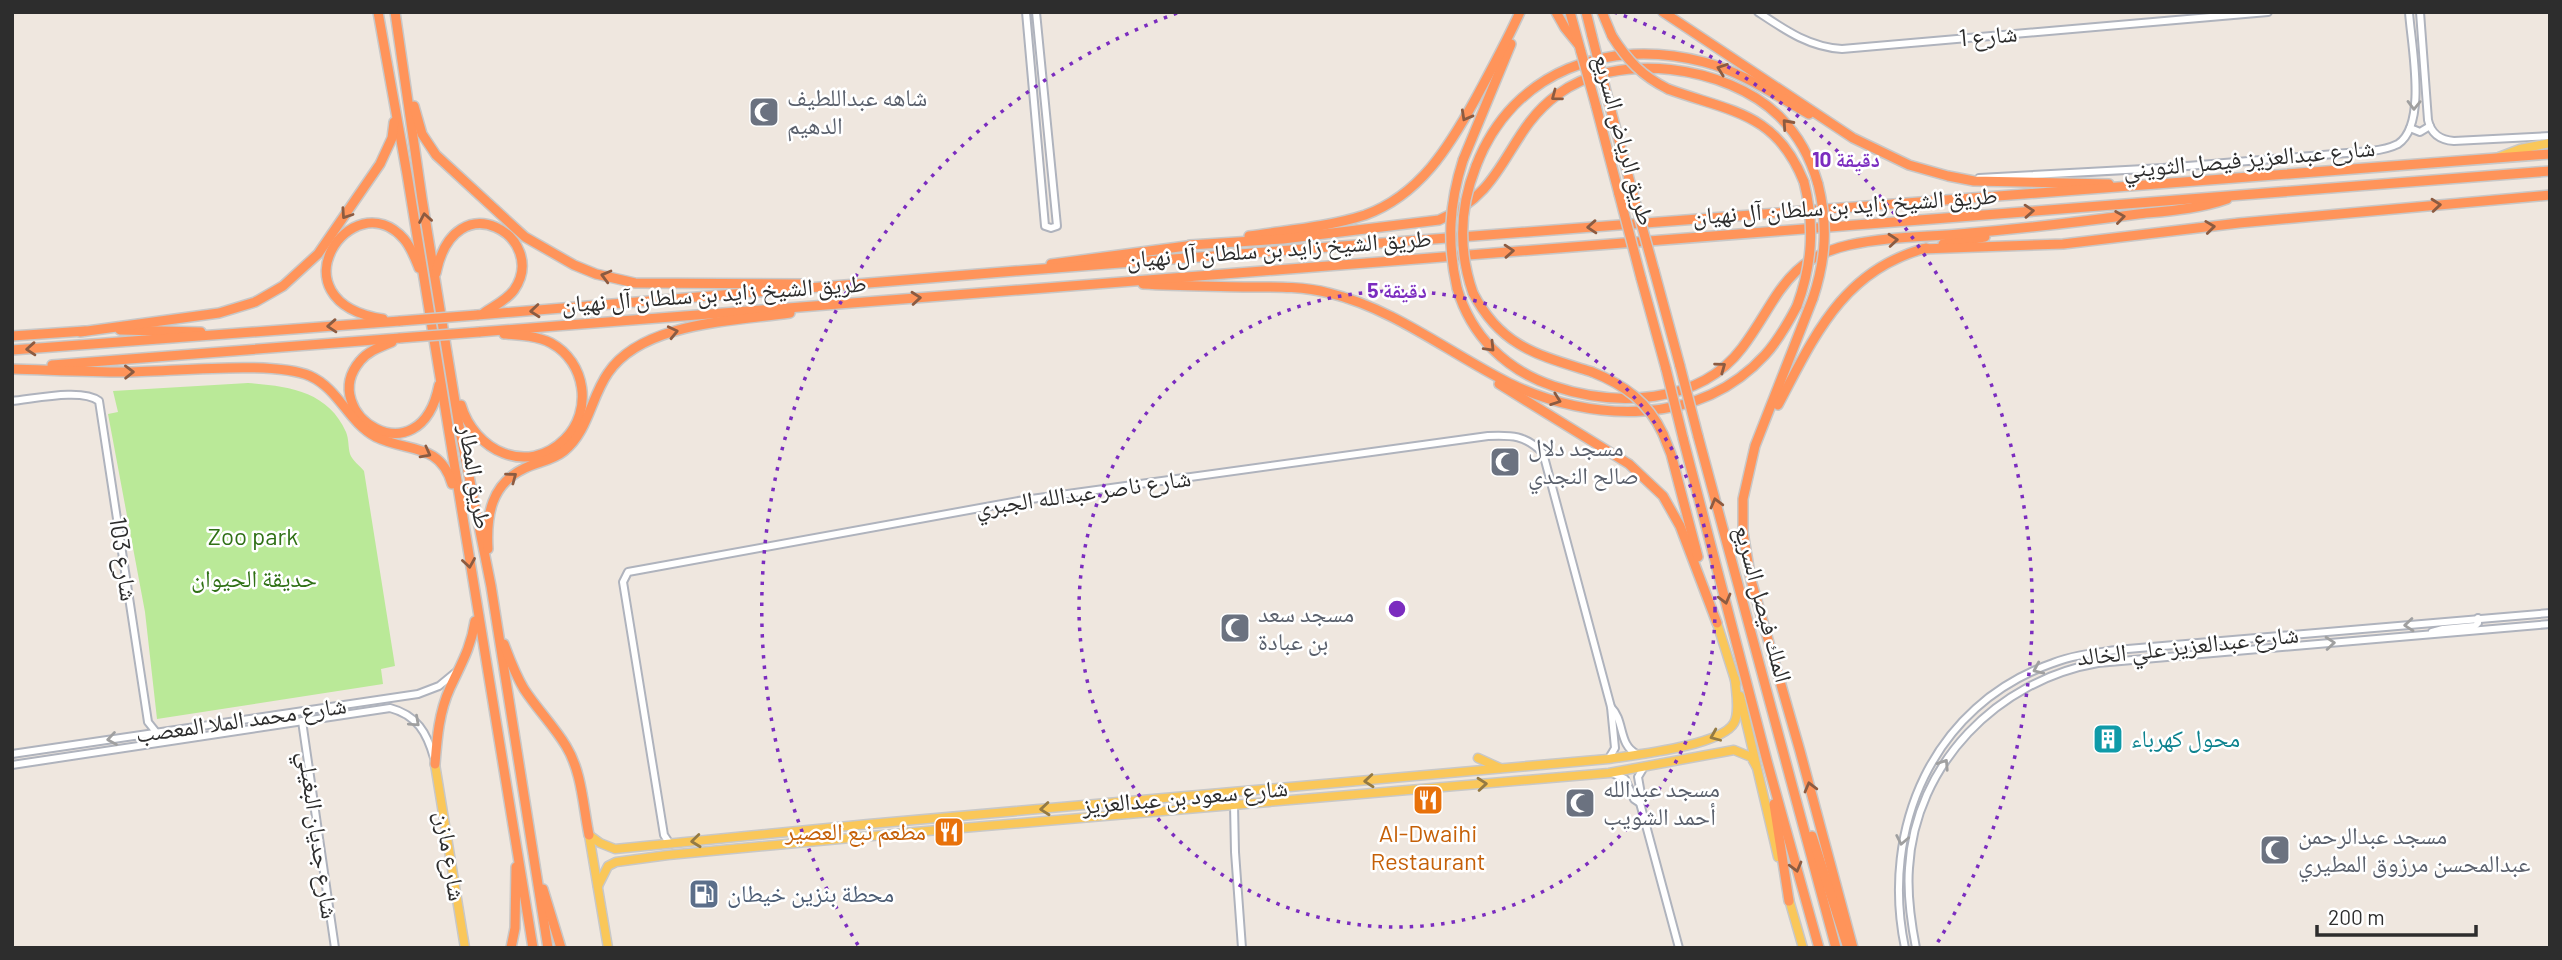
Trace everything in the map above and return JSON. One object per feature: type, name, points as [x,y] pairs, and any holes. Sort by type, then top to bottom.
[{"type":"highway","name":"طريق المطار","points":[[378,12],[424,276],[533,948]]},
{"type":"highway","name":"طريق المطار","points":[[395,12],[435,279],[466,461],[491,586],[548,948]]},
{"type":"highway","points":[[1520,12],[1513,39],[1463,160],[1452,198],[1449,237],[1457,289],[1468,317],[1480,336],[1507,363],[1527,376],[1580,395],[1603,398],[1657,396],[1698,384],[1727,365],[1742,349],[1787,279],[1817,257],[1852,244],[2014,229],[2199,206],[2237,195]]},
{"type":"highway","points":[[1190,246],[1337,222],[1375,210],[1406,192],[1432,167],[1452,140],[1520,12]]},
{"type":"highway","points":[[1556,12],[1580,49]]},
{"type":"highway","name":"طريق الرياض السريع","points":[[1570,12],[1641,278]]},
{"type":"highway","name":"طريق الرياض السريع","points":[[1586,12],[1654,270]]},
{"type":"highway","points":[[1099,283],[1299,288],[1329,293],[1386,314],[1512,384],[1567,404],[1595,410],[1643,411],[1687,405],[1730,385],[1765,355],[1797,306],[1811,254],[1811,218],[1804,182],[1787,149],[1760,123],[1725,107],[1668,89],[1634,68],[1612,36],[1602,12]]},
{"type":"highway","points":[[1662,12],[1848,134]]},
{"type":"highway","points":[[1717,623],[1685,514],[1671,454],[1651,410],[1614,381],[1531,352],[1512,341],[1488,318],[1474,293],[1465,265],[1461,236],[1463,208],[1476,166],[1490,137],[1506,115],[1548,78],[1589,60],[1618,55],[1679,57],[1706,63],[1757,84],[1909,165],[1964,180],[2087,181],[2124,186]]},
{"type":"highway","points":[[1015,271],[1083,258],[1283,239],[1439,220],[1457,213],[1479,195],[1499,172],[1530,121],[1557,94],[1597,75],[1619,71],[1679,70],[1730,84],[1771,109],[1805,147],[1818,184],[1825,222],[1825,242],[1813,298],[1755,446],[1743,499],[1745,555],[1850,948]]},
{"type":"highway","points":[[404,71],[419,125],[436,155],[519,232],[574,265],[596,274],[635,283],[870,284]]},
{"type":"highway","points":[[80,332],[239,309],[269,295],[294,277],[327,243],[390,146],[394,125],[390,86]]},
{"type":"highway","name":"طريق الشيخ زايد بن سلطان آل نهيان","points":[[12,350],[2550,154]]},
{"type":"highway","name":"طريق الشيخ زايد بن سلطان آل نهيان","points":[[12,369],[2516,173],[2550,173]]},
{"type":"highway","points":[[1922,249],[2063,244],[2253,222],[2550,195]]},
{"type":"highway","points":[[399,321],[366,316],[343,305],[333,292],[327,277],[330,250],[335,242],[351,229],[370,224],[379,225],[396,232],[403,239],[424,276]]},
{"type":"highway","points":[[435,279],[443,249],[455,233],[467,226],[480,224],[494,226],[506,232],[520,254],[521,275],[511,294],[480,315]]},
{"type":"highway","points":[[1755,446],[1812,343],[1846,293],[1883,265],[1922,249],[2014,229]]},
{"type":"highway","name":"الملك فيصل السريع","points":[[1654,270],[1836,948]]},
{"type":"highway","name":"الملك فيصل السريع","points":[[1641,278],[1767,761],[1819,948]]},
{"type":"highway","points":[[491,586],[487,527],[488,513],[497,493],[516,473],[553,458],[571,444],[582,429],[608,373],[636,346],[676,330],[869,302]]},
{"type":"highway","points":[[1386,314],[1588,437],[1647,479],[1663,496],[1680,526],[1717,623]]},
{"type":"highway","points":[[12,336],[172,330],[230,334]]},
{"type":"highway","points":[[451,370],[465,419],[476,436],[494,450],[527,456],[550,449],[566,438],[577,419],[582,403],[582,386],[571,361],[560,348],[545,340],[480,332]]},
{"type":"highway","points":[[399,338],[371,351],[361,359],[354,371],[351,383],[352,405],[366,424],[383,432],[396,433],[418,426],[431,411],[439,386],[439,373]]},
{"type":"highway","points":[[12,369],[123,372],[254,369],[307,375],[334,393],[357,422],[376,437],[421,449],[440,461],[451,478],[461,512]]},
{"type":"highway","points":[[435,764],[441,713],[472,643],[476,619],[474,595]]},
{"type":"highway","points":[[496,623],[513,668],[525,690],[567,746],[576,769],[589,835]]},
{"type":"highway","points":[[1767,761],[1789,901]]},
{"type":"highway","points":[[1794,791],[1850,948]]},
{"type":"highway","points":[[528,830],[552,924],[561,948]]},
{"type":"highway","points":[[512,948],[517,851]]},
{"type":"main road","points":[[2496,158],[2520,149],[2550,143]]},
{"type":"main road","name":"الملك فيصل السريع","points":[[1717,623],[1735,679],[1803,948]]},
{"type":"main road","name":"شارع سعود بن عبدالعزيز","points":[[615,849],[665,842],[1608,759],[1718,737],[1732,726],[1736,719],[1735,679]]},
{"type":"main road","points":[[1678,747],[1683,751],[1681,760]]},
{"type":"main road","name":"شارع سعود بن عبدالعزيز","points":[[616,862],[739,848],[1609,773],[1734,750],[1751,757],[1756,766]]},
{"type":"main road","points":[[1478,758],[1503,769]]},
{"type":"main road","name":"شارع مازن","points":[[435,764],[465,948]]},
{"type":"main road","points":[[1419,789],[1422,781],[1452,778],[1461,773]]},
{"type":"main road","points":[[1408,777],[1411,783],[1409,790]]},
{"type":"main road","points":[[966,816],[963,821],[966,828]]},
{"type":"main road","points":[[951,829],[956,824],[953,817]]},
{"type":"main road","points":[[589,835],[615,849],[613,855],[616,862],[608,866],[598,886]]},
{"type":"main road","points":[[589,835],[608,948]]},
{"type":"main road","points":[[738,837],[736,843],[739,848]]},
{"type":"main road","points":[[724,838],[728,844],[724,850]]},
{"type":"street","points":[[1026,12],[1045,226],[1051,228],[1057,226],[1036,12]]},
{"type":"street","name":"شارع 1","points":[[1758,12],[1802,39],[1818,45],[1842,48],[2268,12]]},
{"type":"street","points":[[2409,12],[2415,108],[2410,128],[2420,132],[2430,126]]},
{"type":"street","points":[[2420,12],[2430,126],[2436,136],[2447,141],[2550,136]]},
{"type":"street","points":[[2414,83],[2425,82]]},
{"type":"street","name":"شارع عبدالعزيز فيصل الثويني","points":[[1964,180],[2371,151],[2398,144],[2410,128]]},
{"type":"street","name":"شارع 103","points":[[12,401],[76,395],[97,398],[100,404],[148,722]]},
{"type":"street","name":"شارع ناصر عبدالله الجبري","points":[[665,842],[623,582],[628,572],[1024,500],[1488,436],[1513,435],[1524,438],[1543,453],[1611,707],[1615,748],[1608,759]]},
{"type":"street","name":"شارع عبدالعزيز علي الخالد","points":[[1905,948],[1897,888],[1899,856],[1906,824],[1919,787],[1931,763],[1954,731],[2014,681],[2065,659],[2116,650],[2550,612]]},
{"type":"street","points":[[2428,635],[2444,629],[2475,626],[2479,618]]},
{"type":"street","name":"شارع عبدالعزيز علي الخالد","points":[[1916,948],[1909,883],[1910,858],[1916,826],[1928,793],[1944,762],[1966,734],[1983,717],[2024,688],[2046,677],[2077,667],[2124,661],[2550,624]]},
{"type":"street","points":[[2243,639],[2243,650]]},
{"type":"street","points":[[2232,640],[2235,645],[2233,651]]},
{"type":"street","name":"شارع محمد الملا المعصب","points":[[12,755],[223,721],[393,698],[427,691],[452,677],[462,666]]},
{"type":"street","points":[[390,708],[396,704],[393,698]]},
{"type":"street","name":"شارع ناصر عبدالله الجبري","points":[[1611,707],[1616,713],[1626,746],[1637,754]]},
{"type":"street","points":[[390,708],[417,721],[429,740],[435,764]]},
{"type":"street","name":"شارع محمد الملا المعصب","points":[[12,765],[390,708]]},
{"type":"street","points":[[239,719],[236,725],[239,732]]},
{"type":"street","points":[[223,721],[227,728],[223,734]]},
{"type":"street","name":"شارع جديان البغيلي","points":[[302,721],[335,948]]},
{"type":"street","points":[[142,734],[148,722],[156,732]]},
{"type":"street","points":[[12,755],[15,762],[12,765]]},
{"type":"street","points":[[1643,767],[1638,777],[1640,803],[1679,948]]},
{"type":"street","points":[[1609,773],[1625,779],[1634,799],[1640,803]]},
{"type":"street","points":[[1234,805],[1242,948]]},
{"type":"green space","name":"حديقة الحيوان","points":[[248,383],[292,389],[318,399],[329,407],[346,432],[351,456],[364,471],[395,666],[381,669],[383,684],[157,719],[145,612],[108,414],[118,412],[113,391]]},
{"type":"place","name":"شاهه عبداللطيف الدهيم","points":[[764,112]]},
{"type":"place","name":"مسجد دلال صالح النجدي","points":[[1505,462]]},
{"type":"place","name":"مسجد سعد بن عبادة","points":[[1235,628]]},
{"type":"place","name":"محول كهرباء","points":[[2108,739]]},
{"type":"place","name":"Al-Dwaihi Restaurant","points":[[1428,800]]},
{"type":"place","name":"مسجد عبدالله أحمد الشويب","points":[[1580,803]]},
{"type":"place","name":"مطعم نبع العصير","points":[[949,832]]},
{"type":"place","name":"مسجد عبدالرحمن عبدالمحسن مرزوق المطيري","points":[[2275,850]]},
{"type":"place","name":"محطة بنزين خيطان","points":[[704,894]]},
{"type":"park label","name":"Zoo park","points":[[253,537]]}]
